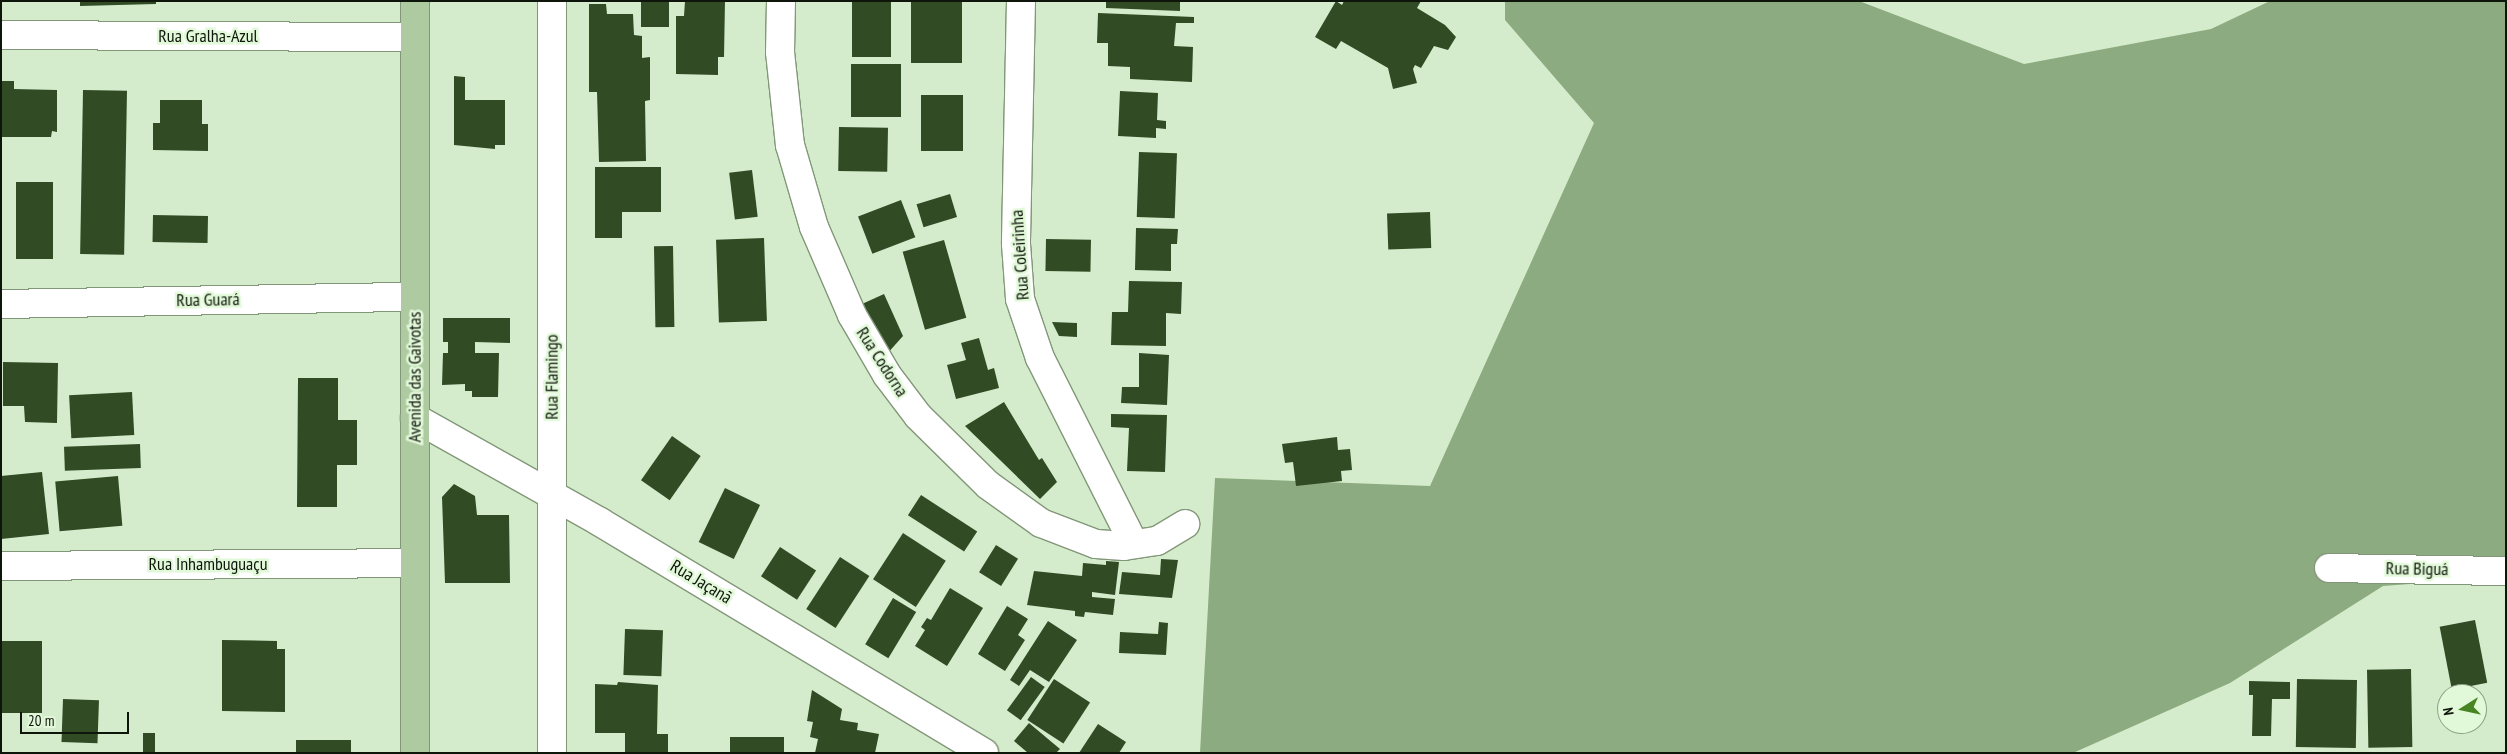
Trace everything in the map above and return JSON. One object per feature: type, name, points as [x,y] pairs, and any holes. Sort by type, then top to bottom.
[{"type":"main road","name":"Avenida das Gaivotas","points":[[415,1],[415,753]]},
{"type":"street","name":"Rua Flamingo","points":[[552,1],[552,753]]},
{"type":"street","name":"Rua Codorna","points":[[781,1],[780,52],[790,145],[814,227],[852,315],[887,375],[918,416],[988,485],[1041,523],[1096,544],[1134,544],[1157,541],[1185,524]]},
{"type":"street","name":"Rua Coleirinha","points":[[1021,1],[1016,244],[1020,299],[1040,358],[1134,544]]},
{"type":"street","name":"Rua Gralha-Azul","points":[[1,35],[415,37]]},
{"type":"street","name":"Rua Guará","points":[[1,304],[415,297]]},
{"type":"street","name":"Rua Jaçanã","points":[[415,418],[552,495],[984,753]]},
{"type":"street","name":"Rua Inhambuguaçu","points":[[1,566],[415,563]]},
{"type":"street","name":"Rua Biguá","points":[[2329,568],[2506,571]]},
{"type":"green space","points":[[1505,1],[1859,1],[2024,64],[2211,29],[2270,1],[2506,1],[2506,577],[2383,586],[2230,683],[2073,753],[1200,753],[1215,478],[1430,486],[1594,123],[1505,20]]},
{"type":"building","points":[[80,1],[156,1],[156,4],[80,6]]},
{"type":"building","points":[[641,1],[669,1],[669,27],[641,27]]},
{"type":"building","points":[[685,1],[725,1],[724,57],[718,57],[718,75],[676,74],[676,16],[684,16]]},
{"type":"building","points":[[852,1],[891,1],[891,57],[852,57]]},
{"type":"building","points":[[911,1],[962,1],[962,63],[911,63]]},
{"type":"building","points":[[1106,1],[1180,1],[1180,11],[1106,8]]},
{"type":"building","points":[[1336,1],[1342,5],[1344,1],[1421,1],[1417,8],[1445,25],[1456,37],[1448,50],[1434,46],[1421,68],[1415,65],[1413,69],[1417,83],[1393,89],[1388,68],[1341,41],[1336,49],[1315,37]]},
{"type":"building","points":[[589,4],[606,4],[607,14],[633,14],[634,35],[642,36],[642,58],[650,57],[650,100],[645,101],[646,161],[599,162],[597,92],[589,92]]},
{"type":"building","points":[[1098,13],[1194,17],[1194,23],[1176,23],[1174,46],[1193,47],[1192,82],[1130,79],[1130,67],[1108,66],[1108,43],[1097,43]]},
{"type":"building","points":[[851,64],[901,64],[901,117],[851,117]]},
{"type":"building","points":[[454,76],[465,77],[465,100],[505,100],[505,145],[495,145],[495,149],[454,145]]},
{"type":"building","points":[[1,81],[14,81],[14,89],[57,90],[57,132],[52,131],[51,137],[1,137]]},
{"type":"building","points":[[83,90],[127,91],[124,255],[80,254]]},
{"type":"building","points":[[1120,91],[1158,93],[1157,120],[1166,121],[1166,129],[1156,128],[1156,138],[1118,136]]},
{"type":"building","points":[[921,95],[963,95],[963,151],[921,151]]},
{"type":"building","points":[[160,100],[202,100],[202,124],[208,124],[208,151],[153,150],[153,123],[160,123]]},
{"type":"building","points":[[839,127],[888,128],[887,172],[838,171]]},
{"type":"building","points":[[1139,152],[1177,153],[1175,218],[1137,217]]},
{"type":"building","points":[[595,167],[661,167],[661,212],[622,212],[622,238],[595,238]]},
{"type":"building","points":[[752,170],[758,217],[735,219],[729,173]]},
{"type":"building","points":[[16,182],[53,182],[53,259],[16,259]]},
{"type":"building","points":[[950,194],[957,217],[924,227],[917,204]]},
{"type":"building","points":[[901,200],[915,237],[872,254],[858,216]]},
{"type":"building","points":[[1430,212],[1431,248],[1388,249],[1387,214]]},
{"type":"building","points":[[153,215],[208,216],[208,243],[153,242]]},
{"type":"building","points":[[1136,228],[1178,229],[1177,244],[1171,244],[1171,271],[1135,270]]},
{"type":"building","points":[[764,238],[767,321],[719,323],[716,240]]},
{"type":"building","points":[[1046,239],[1091,240],[1090,272],[1045,271]]},
{"type":"building","points":[[944,240],[966,318],[925,330],[903,252]]},
{"type":"building","points":[[654,246],[673,246],[674,327],[655,327]]},
{"type":"building","points":[[1129,281],[1182,282],[1181,314],[1166,313],[1166,346],[1111,345],[1112,312],[1128,312]]},
{"type":"building","points":[[884,294],[903,336],[886,355],[862,304]]},
{"type":"building","points":[[443,318],[510,318],[510,343],[475,342],[475,353],[499,353],[498,397],[472,397],[472,391],[465,391],[465,384],[442,385],[443,353],[448,353],[448,342],[443,342]]},
{"type":"building","points":[[1052,322],[1077,323],[1077,337],[1059,336]]},
{"type":"building","points":[[979,338],[988,370],[994,368],[999,388],[956,399],[947,365],[966,360],[961,343]]},
{"type":"building","points":[[1139,353],[1169,355],[1167,405],[1121,403],[1122,387],[1139,387]]},
{"type":"building","points":[[3,362],[58,363],[57,423],[25,422],[24,406],[3,406]]},
{"type":"building","points":[[298,378],[338,378],[338,420],[357,420],[357,465],[337,465],[337,507],[297,507]]},
{"type":"building","points":[[132,392],[134,435],[71,438],[69,395]]},
{"type":"building","points":[[1004,402],[1039,460],[1042,458],[1057,482],[1040,499],[965,426]]},
{"type":"building","points":[[1111,414],[1167,415],[1165,472],[1127,471],[1129,428],[1111,427]]},
{"type":"building","points":[[672,436],[701,456],[670,500],[641,480]]},
{"type":"building","points":[[1337,437],[1338,450],[1350,449],[1352,470],[1341,471],[1342,481],[1296,486],[1293,462],[1285,463],[1282,444]]},
{"type":"building","points":[[140,444],[141,468],[65,471],[64,447]]},
{"type":"building","points":[[42,472],[49,534],[1,539],[1,476]]},
{"type":"building","points":[[118,476],[122,526],[60,531],[55,481]]},
{"type":"building","points":[[454,484],[475,496],[477,515],[509,515],[510,583],[445,583],[442,497]]},
{"type":"building","points":[[725,488],[760,505],[734,559],[699,542]]},
{"type":"building","points":[[921,495],[977,531],[964,552],[908,515]]},
{"type":"building","points":[[903,533],[946,561],[916,607],[873,579]]},
{"type":"building","points":[[996,545],[1018,559],[1001,586],[979,572]]},
{"type":"building","points":[[780,547],[816,570],[797,600],[761,576]]},
{"type":"building","points":[[840,557],[869,576],[836,628],[806,609]]},
{"type":"building","points":[[1161,559],[1178,560],[1172,598],[1119,594],[1122,572],[1160,575]]},
{"type":"building","points":[[1106,561],[1119,562],[1115,595],[1092,592],[1092,597],[1115,599],[1113,615],[1085,612],[1084,617],[1075,616],[1075,611],[1027,605],[1034,571],[1082,576],[1083,563],[1106,565]]},
{"type":"building","points":[[950,588],[983,608],[947,666],[915,646],[925,630],[921,627],[927,618],[931,620]]},
{"type":"building","points":[[893,598],[916,612],[888,658],[865,644]]},
{"type":"building","points":[[1007,606],[1028,619],[1018,635],[1025,640],[1005,671],[978,654]]},
{"type":"building","points":[[2475,620],[2487,683],[2451,684],[2440,627]]},
{"type":"building","points":[[1048,621],[1077,640],[1049,682],[1030,670],[1019,686],[1010,680]]},
{"type":"building","points":[[1159,622],[1168,623],[1166,655],[1119,653],[1120,632],[1158,634]]},
{"type":"building","points":[[625,629],[663,630],[661,676],[623,675]]},
{"type":"building","points":[[222,640],[277,641],[277,649],[285,649],[285,712],[222,711]]},
{"type":"building","points":[[1,641],[42,641],[42,713],[1,713]]},
{"type":"building","points":[[2411,669],[2412,747],[2368,748],[2367,670]]},
{"type":"building","points":[[1031,677],[1045,687],[1021,720],[1007,710]]},
{"type":"building","points":[[1054,679],[1090,702],[1063,744],[1027,720]]},
{"type":"building","points":[[2297,679],[2357,680],[2356,748],[2296,747]]},
{"type":"building","points":[[2249,681],[2290,682],[2290,699],[2272,699],[2271,736],[2252,736],[2253,695],[2249,695]]},
{"type":"building","points":[[618,682],[658,685],[657,734],[668,734],[668,753],[625,753],[625,733],[595,733],[595,684],[617,685]]},
{"type":"building","points":[[812,690],[842,709],[840,720],[858,723],[857,730],[879,734],[875,753],[815,753],[818,739],[810,737],[813,722],[807,721]]},
{"type":"building","points":[[63,699],[99,700],[97,743],[61,742]]},
{"type":"building","points":[[1029,723],[1060,749],[1056,753],[1028,753],[1014,741]]},
{"type":"building","points":[[1098,724],[1126,742],[1119,753],[1079,753]]},
{"type":"building","points":[[143,733],[155,733],[155,753],[143,753]]},
{"type":"building","points":[[730,737],[784,737],[784,753],[730,753]]},
{"type":"building","points":[[296,740],[351,740],[351,753],[296,753]]}]
